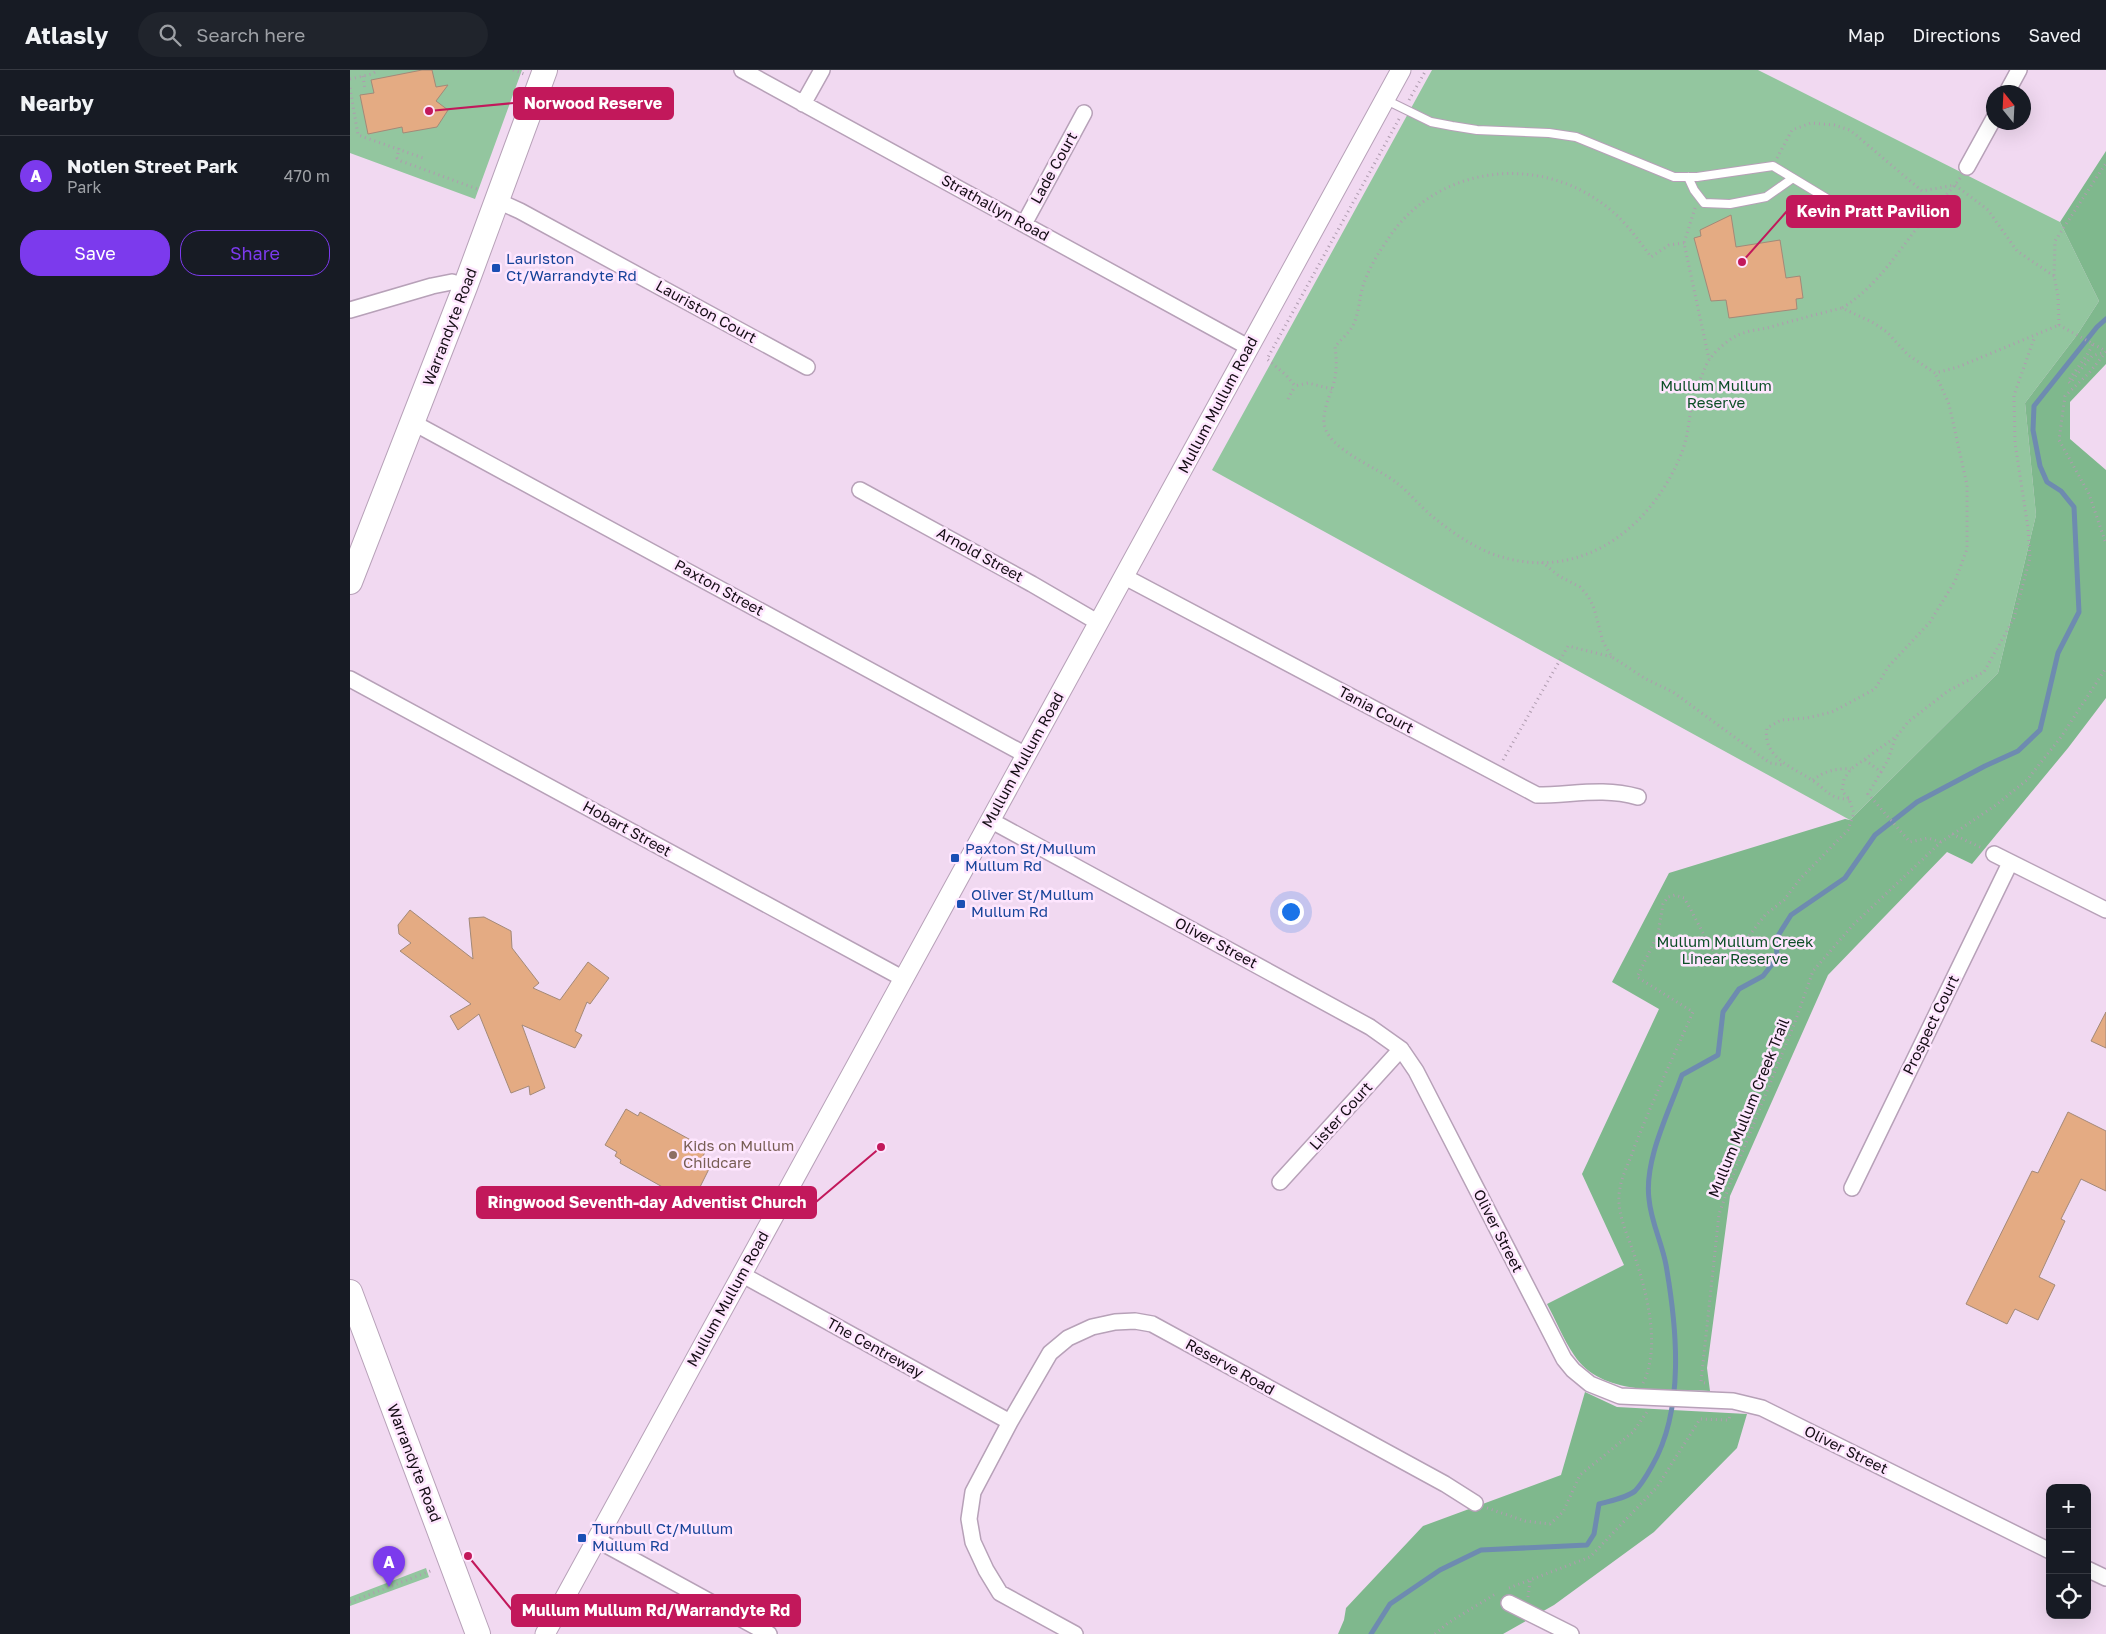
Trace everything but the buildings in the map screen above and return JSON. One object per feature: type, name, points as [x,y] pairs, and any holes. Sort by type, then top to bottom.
[{"type":"main road","name":"Warrandyte Road","points":[[350,582],[465,287],[490,196],[535,72]]},
{"type":"main road","name":"Warrandyte Road","points":[[350,1292],[478,1634]]},
{"type":"street","name":"Strathallyn Road","points":[[742,70],[1248,347]]},
{"type":"street","points":[[803,104],[822,70]]},
{"type":"street","name":"Mullum Mullum Road","points":[[545,1634],[1401,70]]},
{"type":"street","points":[[2011,85],[2019,70]]},
{"type":"street","name":"Lade Court","points":[[1024,224],[1084,113]]},
{"type":"street","points":[[1967,167],[1987,130]]},
{"type":"street","name":"Lauriston Court","points":[[490,196],[520,210],[807,367]]},
{"type":"street","points":[[350,310],[439,284],[452,282],[465,287]]},
{"type":"street","name":"Paxton Street","points":[[412,422],[1026,755]]},
{"type":"street","name":"Arnold Street","points":[[860,490],[1099,623]]},
{"type":"street","name":"Tania Court","points":[[1125,577],[1536,795],[1565,795],[1598,791],[1619,792],[1638,797]]},
{"type":"street","name":"Hobart Street","points":[[350,679],[904,979]]},
{"type":"street","name":"Oliver Street","points":[[990,820],[1370,1027],[1401,1050],[1416,1071],[1564,1359],[1582,1378],[1599,1389],[1620,1396],[1733,1402],[1762,1408],[2046,1548]]},
{"type":"street","points":[[1994,854],[2106,910]]},
{"type":"street","name":"Prospect Court","points":[[1852,1188],[2010,863]]},
{"type":"street","name":"Lister Court","points":[[1280,1182],[1401,1050]]},
{"type":"street","name":"The Centreway","points":[[741,1274],[1010,1422]]},
{"type":"street","name":"Reserve Road","points":[[1075,1634],[1000,1593],[986,1570],[973,1542],[970,1519],[973,1492],[1010,1422],[1050,1353],[1068,1338],[1092,1327],[1115,1322],[1135,1321],[1152,1324],[1445,1484],[1475,1503]]},
{"type":"street","points":[[597,1540],[769,1634]]},
{"type":"street","points":[[2091,1571],[2106,1578]]},
{"type":"street","points":[[1509,1603],[1571,1634]]},
{"type":"lane","points":[[1385,100],[1430,122],[1477,130],[1549,133],[1576,137],[1674,177],[1688,177],[1773,166],[1836,204]]},
{"type":"lane","points":[[1688,177],[1704,202],[1730,204],[1766,197],[1793,178]]},
{"type":"path","points":[[350,79],[378,70]]},
{"type":"path","points":[[513,70],[535,72]]},
{"type":"path","points":[[1295,386],[1267,358],[1426,70]]},
{"type":"path","points":[[363,76],[366,90]]},
{"type":"path","points":[[350,88],[358,135],[426,159]]},
{"type":"path","points":[[1773,166],[1792,130],[1811,123],[1834,125],[1850,130],[1922,191],[1955,185],[1988,210],[2017,251],[2054,276]]},
{"type":"path","points":[[399,148],[397,158],[401,161],[490,196]]},
{"type":"path","points":[[2059,326],[2058,296],[2054,276],[2055,241],[2106,163]]},
{"type":"path","points":[[1684,243],[1668,246],[1651,257],[1634,233],[1603,203],[1559,181],[1533,175],[1512,174],[1471,178],[1453,184],[1420,205],[1393,232],[1379,253],[1364,285],[1353,326],[1335,347],[1337,367],[1324,412],[1324,423],[1330,439],[1360,461],[1397,483],[1431,516],[1465,540],[1488,552],[1502,557],[1542,562],[1554,562],[1592,553],[1613,542],[1648,511],[1673,473],[1683,450],[1694,393],[1709,359],[1736,335],[1842,308],[1854,301],[1881,274],[1925,217],[1955,185],[1967,167]]},
{"type":"path","points":[[1699,195],[1684,243],[1709,359]]},
{"type":"path","points":[[1842,308],[1872,322],[1886,332],[1908,354],[1935,373],[1949,404],[1967,485],[1969,531],[1967,549],[1955,581],[1930,622],[1888,666],[1875,689],[1832,712],[1807,718],[1781,720],[1766,728],[1765,738],[1770,749],[1785,765],[1812,780],[1836,799],[1848,799]]},
{"type":"path","points":[[1935,373],[1958,367],[2059,326],[2106,351]]},
{"type":"path","points":[[1641,1386],[1648,1373],[1652,1352],[1650,1327],[1644,1289],[1621,1216],[1620,1188],[1645,1120],[1693,1012],[1637,977],[1658,934],[1663,904],[1668,897],[1675,895],[1684,898],[1697,918],[1708,944],[1718,956],[1733,957],[1765,915],[1784,900],[1800,879],[1848,830],[1854,813],[1842,791],[1844,779],[1851,769],[1896,736],[1908,722],[1948,691],[1984,672],[2014,618],[2030,558],[2028,528],[2014,443],[2014,395],[2035,336]]},
{"type":"path","points":[[2093,344],[2068,381],[2070,383],[2092,356],[2106,351]]},
{"type":"path","points":[[2106,351],[2089,373],[2065,396],[2059,440],[2089,494],[2106,544]]},
{"type":"path","points":[[1288,399],[1295,386],[1308,383],[1332,389]]},
{"type":"path","points":[[1542,562],[1559,576],[1580,587],[1588,596],[1594,608],[1603,642],[1612,658]]},
{"type":"path","points":[[1495,774],[1568,646],[1612,658],[1646,679],[1673,692],[1770,763],[1785,765]]},
{"type":"path","name":"Mullum Mullum Creek Trail","points":[[1711,1384],[1701,1382],[1719,1214],[1735,1170],[1796,1022],[1813,971],[1853,925],[1941,842],[1996,805],[2027,780],[2061,737],[2106,668]]},
{"type":"path","points":[[1896,736],[1888,760],[1868,794],[1910,842],[1928,838],[1941,842]]},
{"type":"path","points":[[1865,760],[1881,772]]},
{"type":"path","points":[[1812,780],[1830,771],[1841,768],[1851,769]]},
{"type":"path","points":[[1952,834],[1994,854]]},
{"type":"path","points":[[1475,1503],[1525,1521],[1550,1524],[1563,1512],[1580,1475],[1633,1432],[1661,1398]]},
{"type":"path","points":[[1435,1634],[1448,1623],[1502,1590],[1590,1557],[1657,1487],[1700,1419],[1729,1420],[1733,1402]]},
{"type":"path","points":[[350,1602],[452,1563]]},
{"type":"green space","points":[[350,70],[522,70],[475,199],[350,153]]},
{"type":"green space","name":"Mullum Mullum Reserve","points":[[1432,70],[1758,70],[2060,222],[2099,301],[2077,335],[2025,403],[2036,515],[1998,673],[1850,820],[1212,470]]},
{"type":"green space","name":"Mullum Mullum Creek Linear Reserve","points":[[2106,151],[2106,364],[2070,402],[2070,439],[2106,470],[2106,698],[2068,748],[1972,864],[1947,852],[1828,975],[1730,1196],[1707,1368],[1710,1391],[1636,1388],[1600,1378],[1586,1369],[1574,1355],[1547,1304],[1624,1265],[1582,1174],[1659,1009],[1612,982],[1669,873],[1845,819],[1850,820],[1998,673],[2036,515],[2025,403],[2077,335],[2099,301],[2060,222]]},
{"type":"green space","points":[[1585,1392],[1617,1407],[1747,1414],[1737,1448],[1654,1532],[1554,1605],[1503,1634],[1338,1634],[1344,1620],[1346,1608],[1423,1526],[1561,1475]]},
{"type":"green space","points":[[426,1568],[429,1577],[350,1606],[350,1597]]},
{"type":"waterway","points":[[1371,1634],[1390,1604],[1440,1570],[1481,1550],[1587,1545],[1594,1534],[1599,1504],[1623,1497],[1635,1491],[1650,1469],[1663,1444],[1670,1419],[1674,1394],[1675,1341],[1670,1289],[1664,1257],[1650,1208],[1648,1184],[1654,1152],[1682,1075],[1718,1055],[1723,1012],[1739,989],[1763,976],[1777,958],[1776,939],[1791,915],[1845,878],[1875,835],[1917,802],[2018,751],[2040,730],[2058,653],[2079,612],[2074,507],[2061,491],[2047,482],[2040,466],[2033,430],[2034,406],[2097,327],[2106,319]]},
{"type":"place","name":"Norwood Reserve","points":[[429,111]]},
{"type":"place","name":"Kevin Pratt Pavilion","points":[[1742,262]]},
{"type":"place","name":"Lauriston Ct/Warrandyte Rd","points":[[496,268]]},
{"type":"place","name":"Paxton St/Mullum Mullum Rd","points":[[955,858]]},
{"type":"place","name":"Oliver St/Mullum Mullum Rd","points":[[961,904]]},
{"type":"place","name":"Ringwood Seventh-day Adventist Church","points":[[881,1147]]},
{"type":"place","name":"Kids on Mullum Childcare","points":[[673,1155]]},
{"type":"place","name":"Turnbull Ct/Mullum Mullum Rd","points":[[582,1538]]},
{"type":"place","name":"Mullum Mullum Rd/Warrandyte Rd","points":[[468,1556]]},
{"type":"place","name":"Notlen Street Park","points":[[389,1587]]}]
